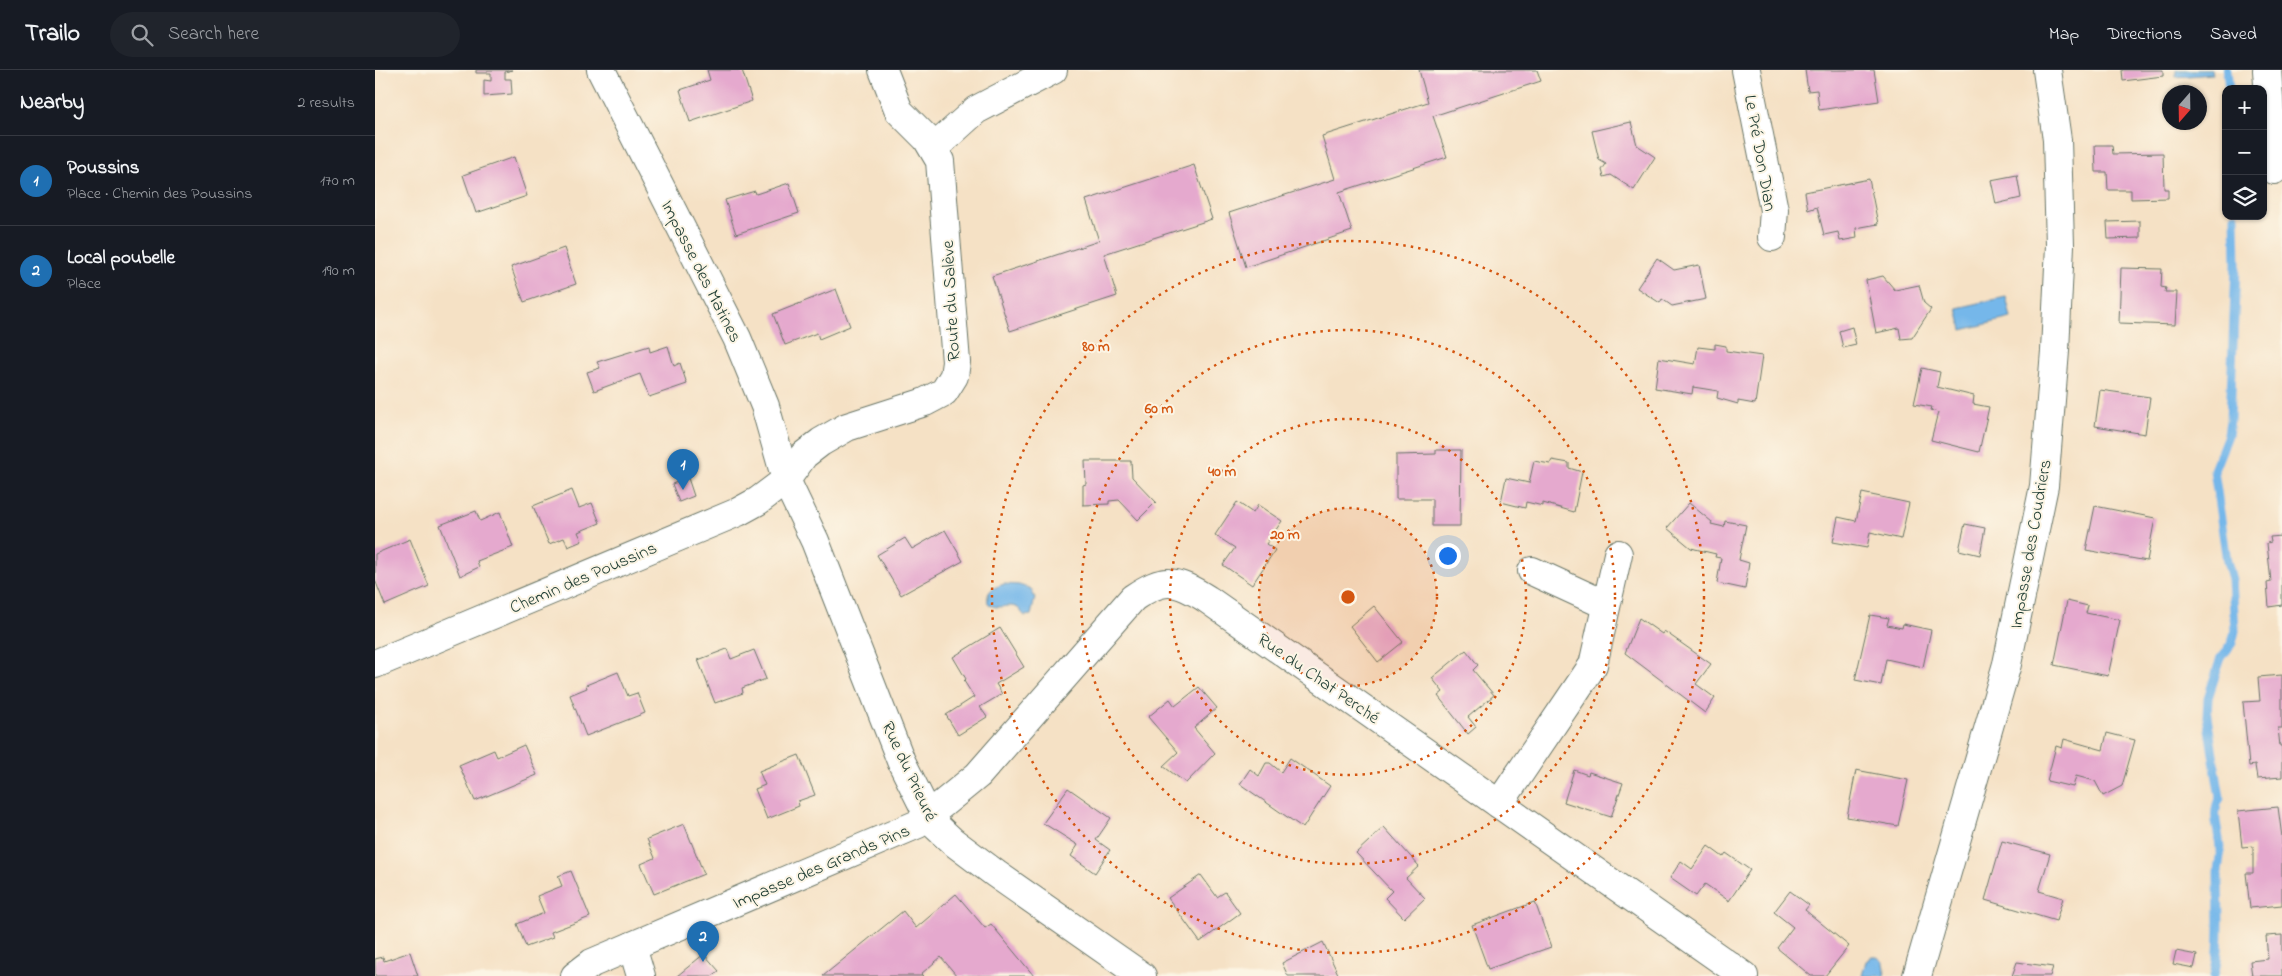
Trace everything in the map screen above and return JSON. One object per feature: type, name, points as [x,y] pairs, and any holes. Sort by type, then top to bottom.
[{"type":"street","name":"Impasse des Matines","points":[[601,70],[737,338],[765,406],[786,480]]},
{"type":"street","name":"Route du Salève","points":[[786,480],[804,455],[821,442],[847,427],[925,402],[944,392],[954,376],[956,362],[940,161],[934,148],[899,111],[883,70]]},
{"type":"street","points":[[934,148],[976,110],[1053,70]]},
{"type":"street","name":"Le Pré Don Dian","points":[[1746,70],[1774,210],[1772,237]]},
{"type":"street","name":"Impasse des Coudriers","points":[[1917,976],[2007,664],[2044,486],[2055,351],[2060,245],[2057,140],[2047,70]]},
{"type":"street","points":[[2267,70],[2274,170]]},
{"type":"street","name":"Chemin des Poussins","points":[[375,664],[738,512],[758,501],[786,480]]},
{"type":"street","name":"Rue du Prieuré","points":[[786,480],[815,540],[901,761],[928,815],[937,827],[989,869],[1142,976]]},
{"type":"street","points":[[1499,804],[1593,664],[1618,554]]},
{"type":"street","points":[[1532,571],[1606,605]]},
{"type":"street","name":"Rue du Chat Perché","points":[[928,815],[978,775],[1133,598],[1153,585],[1167,583],[1187,586],[1744,976]]},
{"type":"street","name":"Impasse des Grands Pins","points":[[575,976],[592,963],[917,824],[928,815]]},
{"type":"street","points":[[632,946],[641,976]]},
{"type":"water","points":[[2176,70],[2211,70],[2212,74],[2176,77]]},
{"type":"water","points":[[2006,297],[2011,318],[1962,330],[1957,308]]},
{"type":"water","points":[[1004,584],[1019,585],[1031,589],[1035,598],[1031,615],[1025,616],[1014,606],[995,607],[988,603],[989,592]]},
{"type":"water","points":[[1872,957],[1877,957],[1883,962],[1885,967],[1884,976],[1862,976],[1866,961]]},
{"type":"building","points":[[476,70],[512,70],[505,72],[505,79],[511,79],[512,94],[484,96],[484,80],[491,81],[491,73],[476,73]]},
{"type":"building","points":[[707,70],[742,70],[752,101],[690,122],[680,90],[710,80]]},
{"type":"building","points":[[1419,70],[1537,70],[1541,81],[1433,116],[1447,157],[1339,192],[1352,231],[1246,267],[1229,213],[1335,179],[1322,136],[1428,102]]},
{"type":"building","points":[[1805,70],[1874,70],[1879,101],[1819,110],[1817,90],[1808,91]]},
{"type":"building","points":[[2122,70],[2163,70],[2163,76],[2123,81]]},
{"type":"building","points":[[1631,122],[1637,145],[1655,157],[1634,190],[1611,175],[1604,177],[1602,170],[1606,164],[1599,160],[1592,131]]},
{"type":"building","points":[[2095,145],[2112,145],[2113,154],[2163,153],[2164,189],[2168,189],[2168,198],[2131,199],[2131,190],[2108,190],[2107,172],[2096,172]]},
{"type":"building","points":[[514,157],[527,196],[476,213],[463,175]]},
{"type":"building","points":[[1194,165],[1212,219],[1104,254],[1117,296],[1010,331],[992,276],[1099,241],[1086,200]]},
{"type":"building","points":[[2017,175],[2021,198],[1996,204],[1991,180]]},
{"type":"building","points":[[1869,179],[1878,224],[1856,228],[1857,238],[1840,241],[1838,232],[1824,235],[1817,207],[1808,210],[1805,192]]},
{"type":"building","points":[[789,183],[799,213],[736,234],[725,200],[755,191],[756,194]]},
{"type":"building","points":[[2140,221],[2140,238],[2108,239],[2107,222]]},
{"type":"building","points":[[564,248],[576,284],[524,302],[511,267]]},
{"type":"building","points":[[1657,258],[1674,270],[1699,265],[1706,299],[1672,306],[1662,299],[1660,303],[1637,288]]},
{"type":"building","points":[[2121,268],[2162,269],[2161,287],[2166,288],[2165,292],[2177,292],[2175,325],[2119,323]]},
{"type":"building","points":[[1883,276],[1895,290],[1919,285],[1924,303],[1931,309],[1912,338],[1901,339],[1899,328],[1876,333],[1866,280]]},
{"type":"building","points":[[836,289],[850,326],[819,339],[817,333],[785,345],[773,314]]},
{"type":"building","points":[[1852,327],[1856,345],[1843,348],[1839,331]]},
{"type":"building","points":[[1715,344],[1726,346],[1726,351],[1762,356],[1755,404],[1738,401],[1738,404],[1717,398],[1718,391],[1693,387],[1692,394],[1655,388],[1659,358],[1695,364],[1698,347],[1715,349]]},
{"type":"building","points":[[649,346],[650,352],[668,346],[674,366],[680,363],[687,384],[649,397],[640,374],[594,391],[587,372],[600,368],[597,362]]},
{"type":"building","points":[[1922,368],[1940,372],[1937,387],[1974,396],[1973,404],[1989,407],[1979,452],[1931,440],[1938,412],[1931,410],[1932,407],[1914,404]]},
{"type":"building","points":[[2100,390],[2150,397],[2145,434],[2095,426]]},
{"type":"building","points":[[1436,450],[1461,450],[1460,526],[1432,526],[1432,499],[1396,499],[1396,455],[1436,454]]},
{"type":"building","points":[[1552,460],[1569,463],[1569,468],[1582,472],[1574,512],[1543,503],[1543,506],[1526,502],[1525,508],[1501,502],[1506,478],[1529,483],[1534,461],[1550,464]]},
{"type":"building","points":[[1085,461],[1131,461],[1132,477],[1156,502],[1138,520],[1119,500],[1109,501],[1109,504],[1083,505],[1083,485],[1086,484]]},
{"type":"building","points":[[688,478],[694,496],[679,502],[672,484]]},
{"type":"building","points":[[572,490],[579,508],[592,503],[600,523],[578,532],[582,541],[568,547],[564,538],[549,544],[533,506]]},
{"type":"building","points":[[1862,493],[1909,503],[1901,539],[1870,532],[1867,548],[1833,542],[1838,517],[1856,521]]},
{"type":"building","points":[[1237,502],[1253,513],[1258,505],[1282,521],[1266,544],[1275,550],[1252,585],[1223,565],[1235,548],[1215,535]]},
{"type":"building","points":[[1689,503],[1712,522],[1711,524],[1724,527],[1725,521],[1746,525],[1739,560],[1749,563],[1745,589],[1717,583],[1721,558],[1715,557],[1716,554],[1691,548],[1667,528]]},
{"type":"building","points":[[2095,506],[2155,518],[2147,561],[2086,550]]},
{"type":"building","points":[[476,511],[480,521],[500,512],[513,547],[477,561],[479,567],[460,576],[440,525]]},
{"type":"building","points":[[1965,524],[1985,528],[1980,555],[1959,550]]},
{"type":"building","points":[[945,530],[963,561],[901,595],[877,555],[905,538],[912,549]]},
{"type":"building","points":[[2282,536],[2282,605],[2269,607],[2267,583],[2271,582],[2267,543],[2271,542],[2270,537]]},
{"type":"building","points":[[410,539],[429,586],[385,605],[375,580],[375,554]]},
{"type":"building","points":[[2067,601],[2088,606],[2086,613],[2120,620],[2108,676],[2054,665]]},
{"type":"building","points":[[1374,606],[1403,642],[1378,662],[1350,626]]},
{"type":"building","points":[[1870,615],[1889,618],[1887,625],[1902,628],[1903,624],[1931,630],[1923,667],[1886,659],[1881,685],[1855,680]]},
{"type":"building","points":[[1639,618],[1662,634],[1664,631],[1711,664],[1696,684],[1715,698],[1705,713],[1625,653]]},
{"type":"building","points":[[1000,628],[1024,667],[996,684],[1002,694],[980,707],[987,717],[958,735],[946,715],[974,697],[953,657]]},
{"type":"building","points":[[727,649],[731,659],[754,650],[766,679],[742,688],[743,693],[715,703],[698,660]]},
{"type":"building","points":[[1466,650],[1478,665],[1473,670],[1494,695],[1468,717],[1476,727],[1468,734],[1438,696],[1443,692],[1432,678]]},
{"type":"building","points":[[618,672],[628,696],[637,693],[645,713],[586,736],[570,695],[587,688],[586,685]]},
{"type":"building","points":[[2282,675],[2282,728],[2278,728],[2280,746],[2282,746],[2282,777],[2257,779],[2255,765],[2249,766],[2243,702],[2260,701],[2258,677]]},
{"type":"building","points":[[1199,687],[1217,708],[1194,728],[1215,753],[1186,783],[1163,766],[1178,752],[1148,717],[1170,699],[1175,706]]},
{"type":"building","points":[[2107,733],[2135,740],[2122,786],[2103,796],[2095,781],[2076,776],[2073,787],[2047,781],[2056,746],[2062,748],[2064,739],[2103,750]]},
{"type":"building","points":[[524,745],[537,775],[475,801],[459,765],[494,750],[497,757]]},
{"type":"building","points":[[799,755],[815,795],[798,801],[799,806],[767,819],[755,789],[765,785],[759,771]]},
{"type":"building","points":[[1290,758],[1330,786],[1303,828],[1240,784],[1250,769],[1259,776],[1266,763],[1270,763],[1281,772]]},
{"type":"building","points":[[1574,770],[1588,775],[1589,772],[1623,783],[1611,817],[1564,802]]},
{"type":"building","points":[[1856,770],[1908,780],[1898,826],[1847,817]]},
{"type":"building","points":[[1068,788],[1111,818],[1096,840],[1110,850],[1095,873],[1071,856],[1078,845],[1043,823]]},
{"type":"building","points":[[2278,807],[2282,837],[2282,905],[2250,908],[2246,873],[2253,873],[2253,846],[2242,847],[2238,811]]},
{"type":"building","points":[[684,824],[704,874],[654,894],[641,864],[655,858],[647,839]]},
{"type":"building","points":[[1384,827],[1419,866],[1406,878],[1425,898],[1404,918],[1385,898],[1392,891],[1356,853]]},
{"type":"building","points":[[2002,841],[2050,854],[2039,891],[2063,898],[2056,921],[1985,900]]},
{"type":"building","points":[[1708,846],[1723,857],[1726,853],[1750,870],[1729,901],[1705,884],[1696,896],[1670,878],[1681,861],[1692,869]]},
{"type":"building","points":[[571,871],[590,917],[551,932],[553,937],[526,947],[517,924],[544,913],[537,896],[562,886],[558,876]]},
{"type":"building","points":[[1201,875],[1217,897],[1225,892],[1240,913],[1200,942],[1168,898]]},
{"type":"building","points":[[1790,891],[1809,905],[1805,910],[1849,946],[1825,976],[1811,976],[1777,948],[1793,927],[1774,912]]},
{"type":"building","points":[[956,894],[985,928],[991,924],[1034,976],[957,976],[941,957],[921,974],[923,976],[823,976],[903,911],[916,928]]},
{"type":"building","points":[[1535,902],[1551,947],[1488,969],[1472,925]]},
{"type":"building","points":[[2282,935],[2282,976],[2252,976],[2250,961],[2268,959],[2266,936]]},
{"type":"building","points":[[1323,942],[1339,976],[1288,976],[1282,963]]},
{"type":"building","points":[[2176,951],[2197,955],[2194,968],[2173,964]]},
{"type":"building","points":[[410,952],[418,976],[375,976],[375,959],[383,957],[384,961]]},
{"type":"building","points":[[704,954],[719,971],[712,976],[677,976]]},
{"type":"building","points":[[2017,962],[2053,967],[2050,976],[2012,976]]},
{"type":"waterway","points":[[2227,70],[2229,85]]},
{"type":"waterway","points":[[2214,976],[2219,938],[2218,873],[2220,843],[2216,823],[2216,810],[2220,798],[2207,716],[2208,698],[2215,676],[2221,658],[2232,643],[2235,631],[2232,580],[2227,561],[2214,470],[2228,435],[2230,420],[2236,265],[2235,220]]},
{"type":"place","name":"Poussins","points":[[683,490]]},
{"type":"place","name":"Local poubelle","points":[[703,962]]}]
